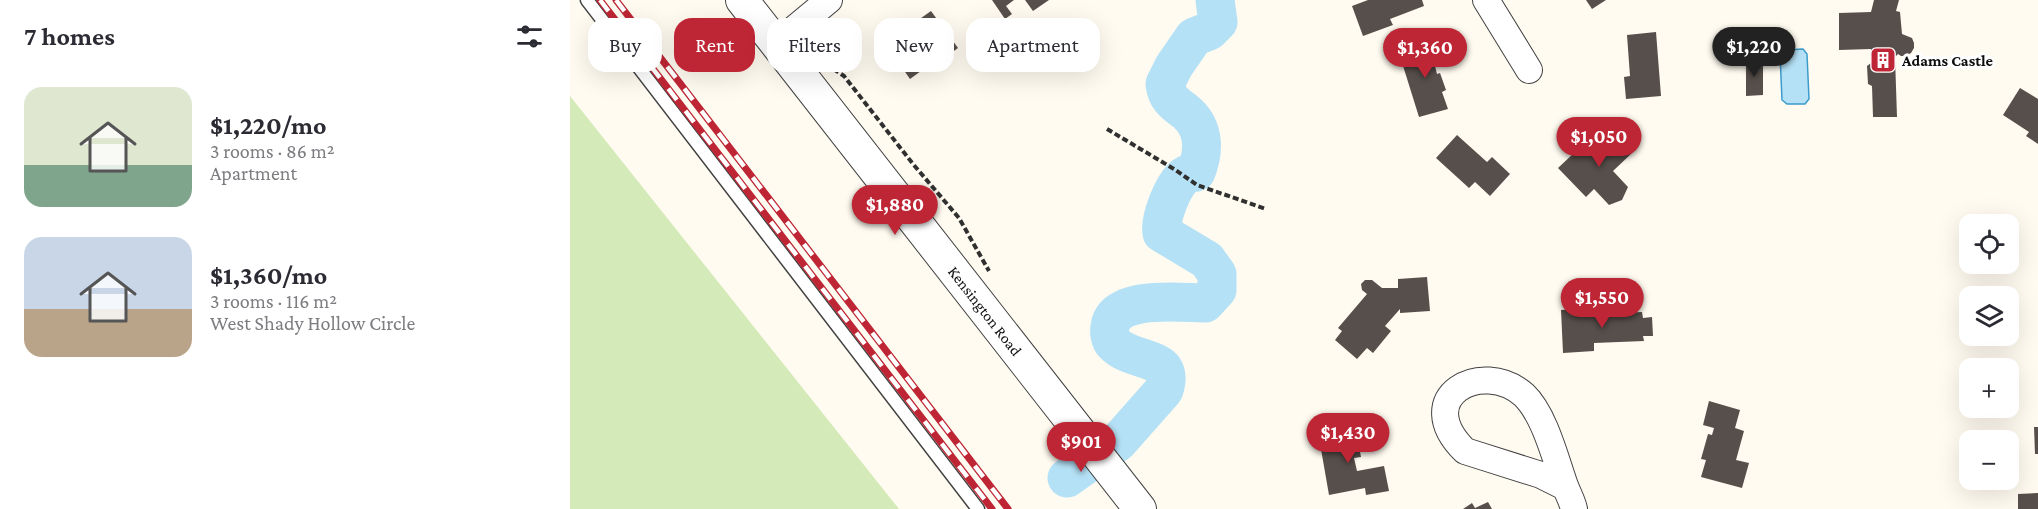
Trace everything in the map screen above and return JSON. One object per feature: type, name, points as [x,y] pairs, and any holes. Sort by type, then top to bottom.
[{"type":"street","name":"Kensington Road","points":[[742,0],[767,32]]},
{"type":"street","points":[[807,18],[829,0]]},
{"type":"street","points":[[1486,0],[1529,70]]},
{"type":"street","name":"Kensington Road","points":[[798,72],[1140,509]]},
{"type":"street","points":[[1486,380],[1507,385],[1524,396],[1544,424],[1570,498],[1541,475],[1465,450],[1456,442],[1445,416],[1446,402],[1451,394],[1462,385],[1486,380]]},
{"type":"lane","points":[[587,0],[978,509]]},
{"type":"path","points":[[1107,129],[1197,185],[1266,209]]},
{"type":"green space","points":[[570,96],[899,509],[570,509]]},
{"type":"water","points":[[1803,49],[1807,54],[1809,99],[1805,104],[1787,104],[1782,100],[1780,55],[1784,50]]},
{"type":"building","points":[[992,0],[1014,0],[1006,6],[1012,14],[1004,18]]},
{"type":"building","points":[[1025,0],[1049,0],[1033,11]]},
{"type":"building","points":[[1368,0],[1422,0],[1424,6],[1390,19],[1393,25],[1363,36],[1352,6]]},
{"type":"building","points":[[1586,0],[1606,0],[1592,9]]},
{"type":"building","name":"Adams Castle","points":[[1874,0],[1899,0],[1896,11],[1900,12],[1902,34],[1912,38],[1914,43],[1911,53],[1906,56],[1898,54],[1895,57],[1897,117],[1873,117],[1872,86],[1868,84],[1867,66],[1871,63],[1871,49],[1839,50],[1839,13],[1871,12]]},
{"type":"building","points":[[931,11],[936,18],[921,18]]},
{"type":"building","points":[[1656,32],[1661,96],[1626,99],[1624,77],[1630,76],[1627,35]]},
{"type":"building","points":[[1434,42],[1441,64],[1435,66],[1446,90],[1442,92],[1448,109],[1419,117],[1399,53]]},
{"type":"building","points":[[1746,60],[1763,60],[1763,95],[1746,96]]},
{"type":"building","points":[[905,72],[920,72],[910,79]]},
{"type":"building","points":[[2020,88],[2038,99],[2038,144],[2026,136],[2029,132],[2003,115]]},
{"type":"building","points":[[1609,128],[1632,153],[1613,171],[1628,187],[1622,200],[1609,205],[1594,189],[1586,197],[1558,168],[1575,152],[1579,156]]},
{"type":"building","points":[[1457,135],[1487,162],[1492,157],[1510,174],[1490,196],[1475,182],[1469,188],[1436,158]]},
{"type":"building","points":[[1427,277],[1430,311],[1400,313],[1400,309],[1385,326],[1391,331],[1373,353],[1367,348],[1357,359],[1335,340],[1342,331],[1338,328],[1367,294],[1362,290],[1361,284],[1365,280],[1372,280],[1382,288],[1398,288],[1398,279]]},
{"type":"building","points":[[1592,308],[1592,314],[1642,312],[1643,318],[1652,317],[1653,336],[1643,336],[1644,341],[1594,343],[1594,351],[1563,353],[1561,310]]},
{"type":"building","points":[[1709,401],[1740,410],[1735,428],[1744,431],[1736,460],[1749,463],[1742,488],[1701,477],[1706,460],[1701,459],[1708,434],[1712,435],[1714,428],[1703,425]]},
{"type":"building","points":[[1355,425],[1361,457],[1354,458],[1357,471],[1384,466],[1389,491],[1366,495],[1365,488],[1329,495],[1318,432]]},
{"type":"building","points":[[2034,427],[2038,427],[2038,454],[2035,454]]},
{"type":"building","points":[[2038,493],[2038,509],[2018,509],[2018,494]]},
{"type":"building","points":[[1488,502],[1492,509],[1463,509],[1472,503],[1475,508]]},
{"type":"waterway","points":[[1067,478],[1118,442],[1164,390],[1166,376],[1163,368],[1120,349],[1113,342],[1110,329],[1114,316],[1123,309],[1136,305],[1166,302],[1205,303],[1217,290],[1217,274],[1207,260],[1162,233],[1163,219],[1172,193],[1181,179],[1187,174],[1196,172],[1201,149],[1197,126],[1193,119],[1170,98],[1165,84],[1194,37],[1209,31],[1218,22],[1215,0]]},
{"type":"railway","points":[[600,0],[992,509]]},
{"type":"railway","points":[[616,0],[1008,509]]},
{"type":"place","name":"Adams Castle","points":[[1883,60]]}]
